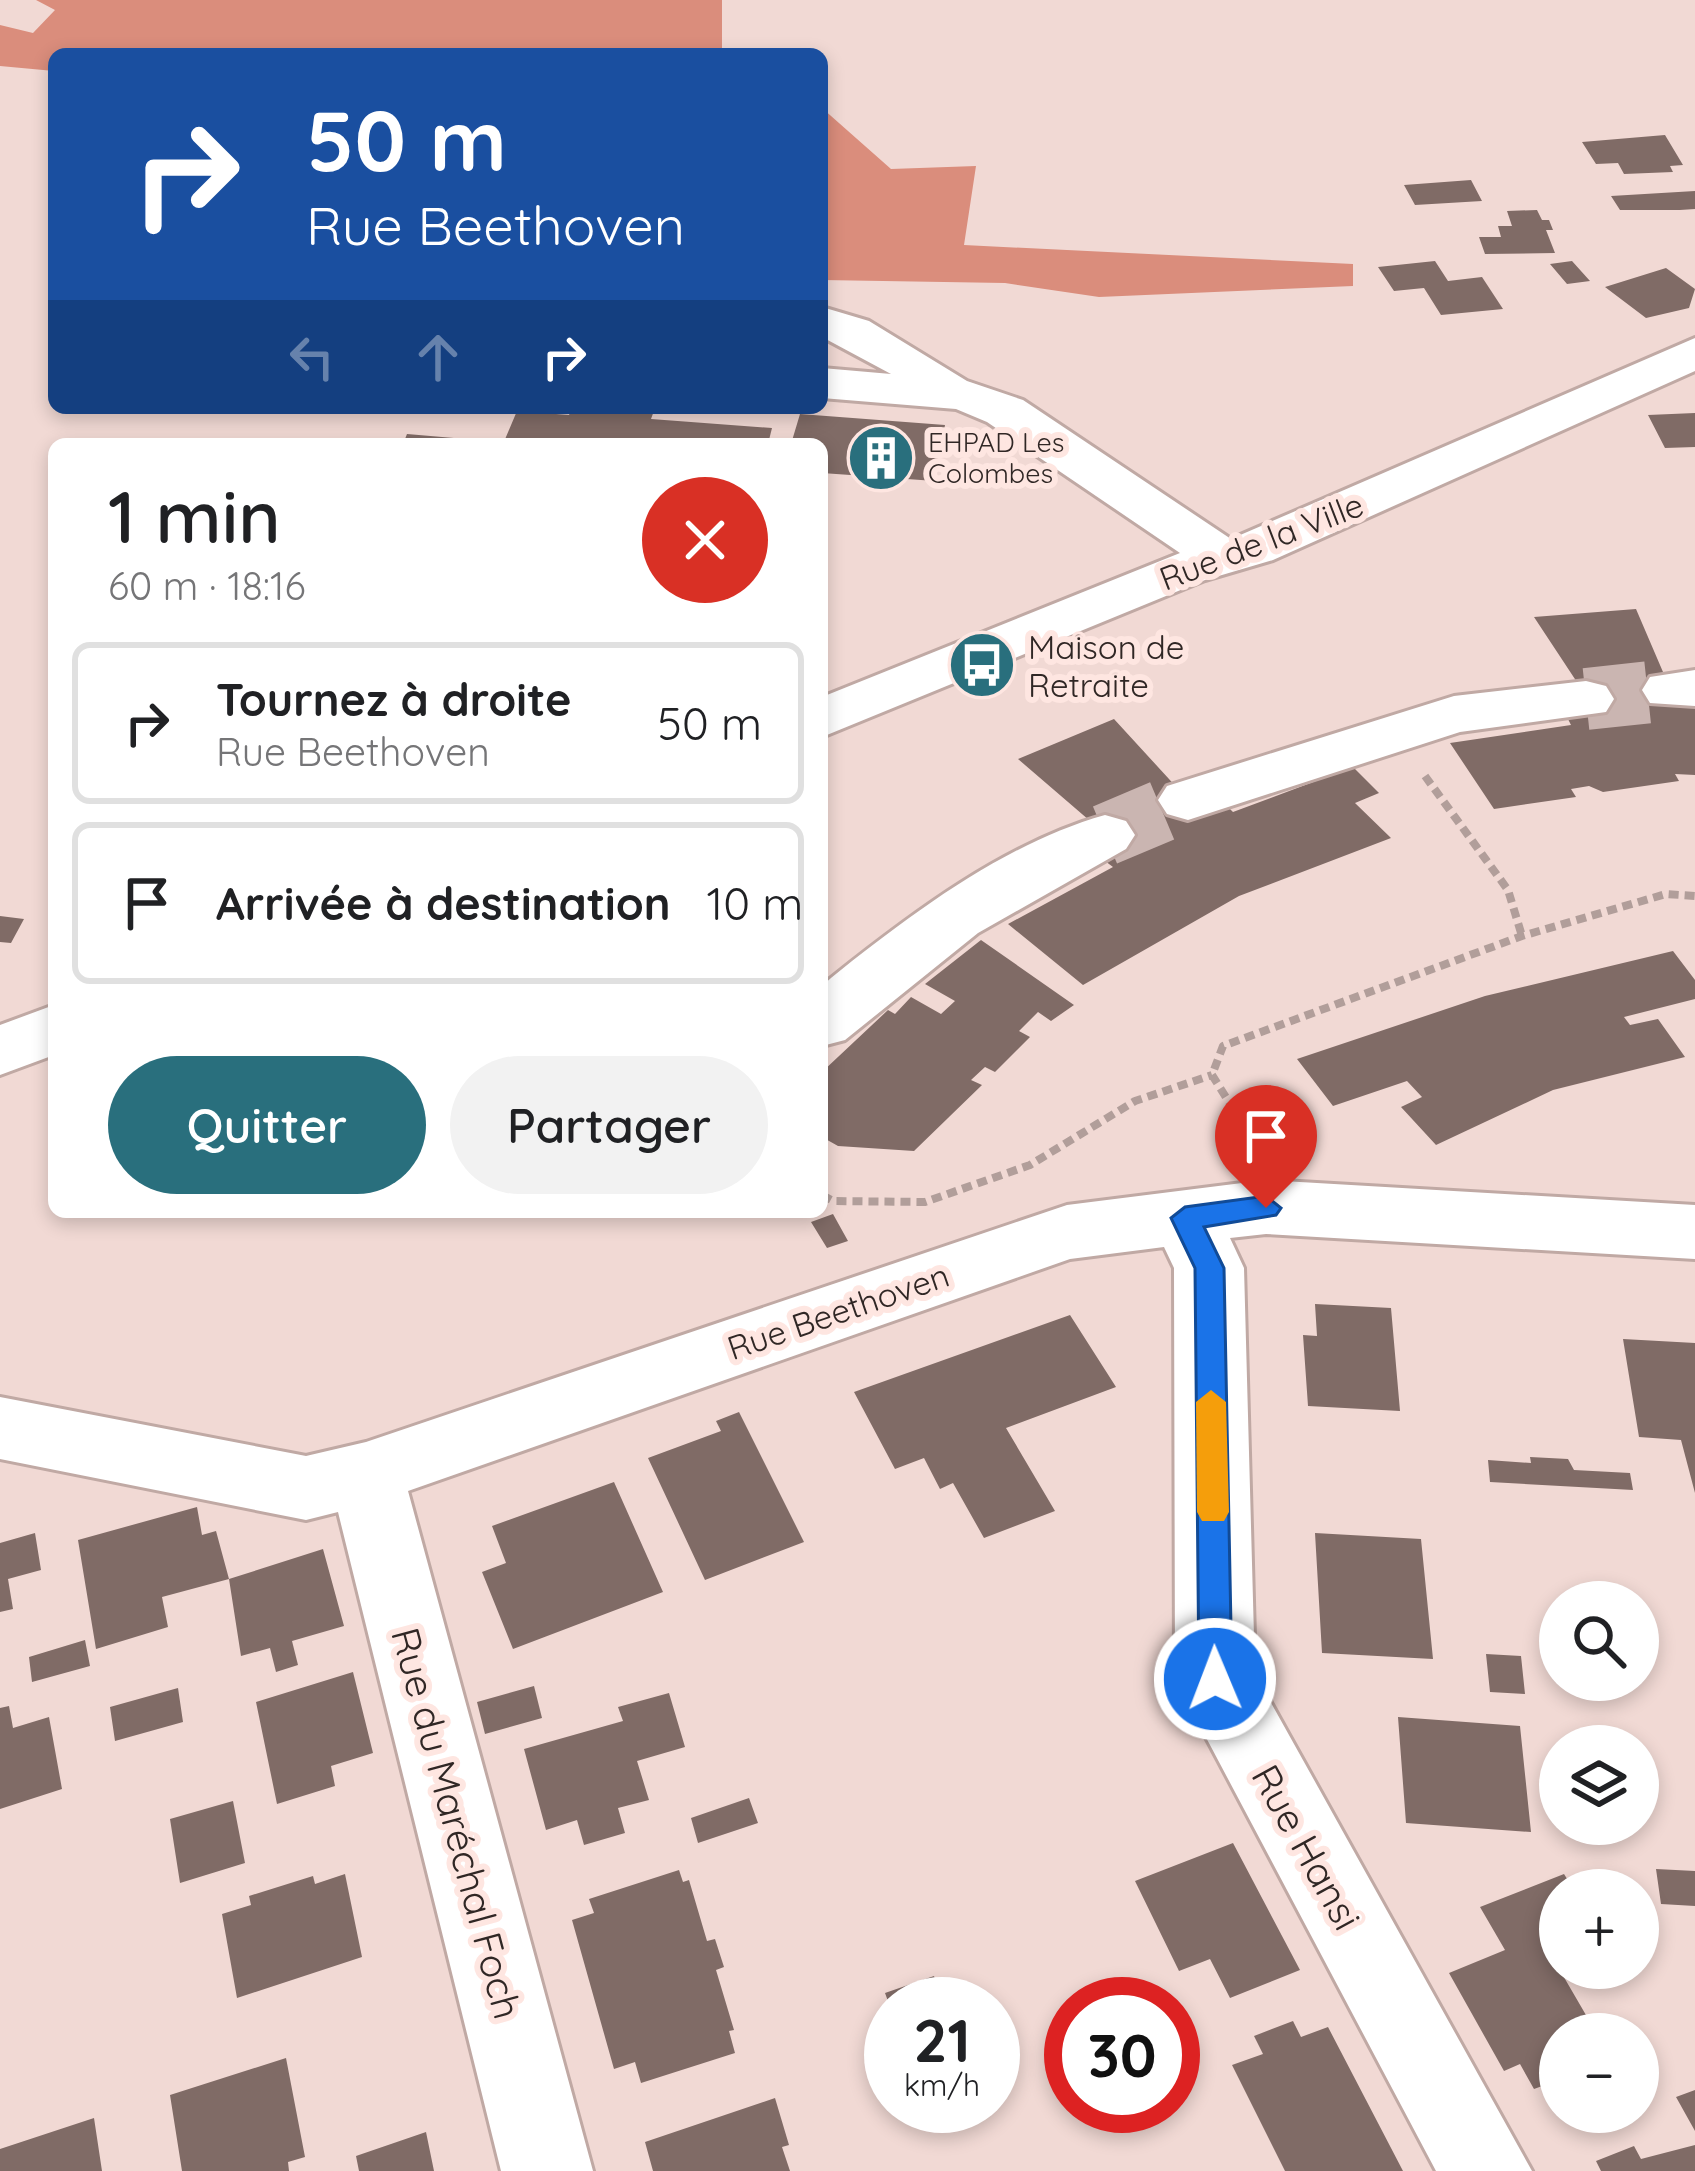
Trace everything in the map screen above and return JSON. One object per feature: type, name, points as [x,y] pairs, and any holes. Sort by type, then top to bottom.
[{"type":"street","points":[[828,323],[964,395],[1005,411],[1223,558]]},
{"type":"street","name":"Rue de la Ville","points":[[828,716],[1175,572],[1223,558],[1420,479],[1458,454],[1695,353]]},
{"type":"street","points":[[828,384],[964,395]]},
{"type":"street","points":[[1189,800],[1454,715],[1586,699]]},
{"type":"street","points":[[828,1018],[882,968],[1010,881],[1105,835]]},
{"type":"street","points":[[0,1051],[48,1031]]},
{"type":"street","name":"Rue Beethoven","points":[[0,1428],[306,1488],[366,1474],[1067,1232],[1266,1208],[1695,1232]]},
{"type":"street","name":"Rue Hansi","points":[[1185,1218],[1209,1268],[1215,1679],[1486,2171]]},
{"type":"street","name":"Rue du Maréchal Foch","points":[[366,1474],[548,2171]]},
{"type":"path","points":[[1390,733],[1478,843],[1508,890],[1522,936]]},
{"type":"path","points":[[1212,1075],[1223,1046],[1522,936],[1666,894],[1695,896]]},
{"type":"path","points":[[828,1198],[925,1202],[1030,1165],[1136,1101],[1212,1075]]},
{"type":"path","points":[[1212,1075],[1251,1137],[1266,1208]]},
{"type":"shaded area","points":[[36,0],[722,0],[722,48],[48,48],[48,70],[0,66],[0,25],[33,33],[55,10]]},
{"type":"shaded area","points":[[828,113],[891,169],[976,166],[964,245],[1353,264],[1353,286],[1099,297],[1005,283],[828,280]]},
{"type":"building","points":[[1665,135],[1683,165],[1670,166],[1673,172],[1624,174],[1618,163],[1596,164],[1582,142]]},
{"type":"building","points":[[1471,180],[1482,201],[1415,205],[1404,185]]},
{"type":"building","points":[[1695,191],[1695,209],[1680,210],[1620,210],[1611,196]]},
{"type":"building","points":[[1537,210],[1542,220],[1549,220],[1553,230],[1546,230],[1555,253],[1485,254],[1479,237],[1501,237],[1498,226],[1512,226],[1507,211]]},
{"type":"building","points":[[1435,261],[1448,281],[1482,277],[1503,309],[1441,315],[1424,288],[1394,291],[1378,267]]},
{"type":"building","points":[[1572,261],[1590,281],[1567,284],[1550,264]]},
{"type":"building","points":[[1666,268],[1695,289],[1689,308],[1646,318],[1605,287]]},
{"type":"building","points":[[1695,413],[1695,447],[1665,448],[1648,415]]},
{"type":"building","points":[[516,414],[653,414],[651,419],[772,428],[770,438],[506,438]]},
{"type":"building","points":[[800,414],[945,425],[935,481],[828,473],[828,438],[793,438]]},
{"type":"building","points":[[407,434],[454,438],[405,438]]},
{"type":"building","points":[[1636,609],[1678,707],[1695,706],[1695,775],[1675,774],[1679,781],[1603,792],[1589,786],[1571,789],[1576,797],[1494,809],[1450,743],[1571,725],[1568,719],[1598,714],[1534,617]]},
{"type":"building","points":[[1114,719],[1202,815],[1227,806],[1233,812],[1353,767],[1379,793],[1355,803],[1391,838],[1239,896],[1083,985],[1008,924],[1113,867],[1105,861],[1125,851],[1018,759]]},
{"type":"building","points":[[0,916],[24,919],[11,943],[0,942]]},
{"type":"building","points":[[981,940],[1074,1005],[1051,1021],[1038,1012],[1019,1031],[1030,1037],[995,1072],[985,1067],[971,1080],[982,1085],[914,1151],[838,1146],[828,1140],[828,1066],[888,1010],[895,1014],[911,997],[941,1014],[955,1001],[925,984]]},
{"type":"building","points":[[1673,951],[1695,980],[1695,999],[1624,1017],[1630,1025],[1658,1019],[1685,1057],[1553,1090],[1436,1145],[1401,1107],[1422,1097],[1407,1081],[1333,1106],[1297,1059],[1485,996]]},
{"type":"building","points":[[833,1214],[848,1241],[827,1248],[811,1222]]},
{"type":"building","points":[[1315,1304],[1391,1308],[1400,1411],[1308,1406],[1303,1335],[1317,1336]]},
{"type":"building","points":[[1070,1315],[1116,1387],[1006,1428],[1055,1511],[984,1538],[953,1483],[940,1489],[924,1458],[895,1469],[854,1392]]},
{"type":"building","points":[[1623,1339],[1695,1343],[1695,1493],[1681,1440],[1639,1437]]},
{"type":"building","points":[[739,1412],[804,1542],[705,1580],[648,1458],[721,1431],[716,1421]]},
{"type":"building","points":[[1530,1457],[1568,1459],[1574,1470],[1630,1473],[1633,1490],[1490,1482],[1488,1460],[1531,1463]]},
{"type":"building","points":[[614,1482],[663,1592],[513,1649],[482,1572],[506,1563],[492,1526]]},
{"type":"building","points":[[197,1507],[202,1535],[216,1531],[229,1579],[162,1597],[168,1627],[96,1649],[78,1540]]},
{"type":"building","points":[[35,1533],[41,1570],[8,1579],[13,1609],[0,1612],[0,1543]]},
{"type":"building","points":[[1315,1533],[1421,1539],[1433,1659],[1322,1653]]},
{"type":"building","points":[[323,1549],[344,1626],[292,1641],[298,1665],[276,1672],[270,1648],[241,1656],[229,1579]]},
{"type":"building","points":[[85,1640],[90,1666],[32,1682],[29,1657]]},
{"type":"building","points":[[1486,1654],[1521,1656],[1525,1694],[1490,1692]]},
{"type":"building","points":[[353,1672],[373,1753],[331,1766],[335,1786],[277,1804],[256,1702]]},
{"type":"building","points":[[534,1686],[542,1718],[485,1734],[477,1702]]},
{"type":"building","points":[[178,1688],[183,1722],[115,1741],[110,1707]]},
{"type":"building","points":[[669,1693],[685,1747],[637,1761],[649,1800],[618,1808],[625,1833],[584,1845],[577,1820],[546,1830],[524,1749],[623,1721],[618,1707]]},
{"type":"building","points":[[9,1706],[13,1728],[49,1717],[62,1789],[0,1809],[0,1708]]},
{"type":"building","points":[[1398,1717],[1520,1726],[1531,1832],[1406,1823]]},
{"type":"building","points":[[749,1798],[758,1823],[698,1843],[691,1818]]},
{"type":"building","points":[[233,1801],[245,1863],[180,1883],[170,1819]]},
{"type":"building","points":[[1233,1843],[1300,1970],[1230,1998],[1210,1959],[1179,1971],[1135,1881]]},
{"type":"building","points":[[1659,1869],[1695,1871],[1695,1906],[1661,1904]]},
{"type":"building","points":[[679,1870],[683,1882],[689,1880],[707,1941],[715,1939],[724,1967],[716,1970],[734,2030],[729,2031],[735,2053],[641,2083],[635,2062],[614,2069],[572,1920],[594,1913],[589,1899]]},
{"type":"building","points":[[345,1874],[362,1957],[237,1998],[222,1914],[251,1905],[249,1896],[313,1876],[315,1884]]},
{"type":"building","points":[[1539,1884],[1539,1989],[1571,1989],[1585,2013],[1539,2013],[1539,2087],[1534,2089],[1520,2064],[1504,2071],[1449,1973],[1505,1950],[1480,1907]]},
{"type":"building","points":[[1293,2021],[1301,2037],[1328,2027],[1403,2171],[1285,2171],[1232,2065],[1263,2054],[1254,2036]]},
{"type":"building","points":[[286,2058],[305,2157],[288,2162],[289,2171],[182,2171],[170,2095]]},
{"type":"building","points":[[1695,2090],[1695,2131],[1676,2097]]},
{"type":"building","points":[[775,2098],[789,2145],[782,2147],[790,2171],[653,2171],[645,2142]]},
{"type":"building","points":[[94,2118],[102,2171],[0,2171],[0,2149]]},
{"type":"building","points":[[426,2132],[434,2171],[359,2171],[356,2156]]},
{"type":"building","points":[[1695,2145],[1695,2171],[1601,2171],[1596,2161],[1634,2146],[1641,2159]]},
{"type":"tunnel","points":[[1586,699],[1670,690]]},
{"type":"tunnel","points":[[1105,835],[1188,800]]},
{"type":"slow traffic","points":[[1211,1402],[1213,1512]]},
{"type":"place","name":"EHPAD Les Colombes","points":[[881,458]]},
{"type":"place","name":"Maison de Retraite","points":[[982,665]]},
{"type":"route","points":[[1215,1679],[1209,1268],[1185,1218],[1266,1208]]}]
